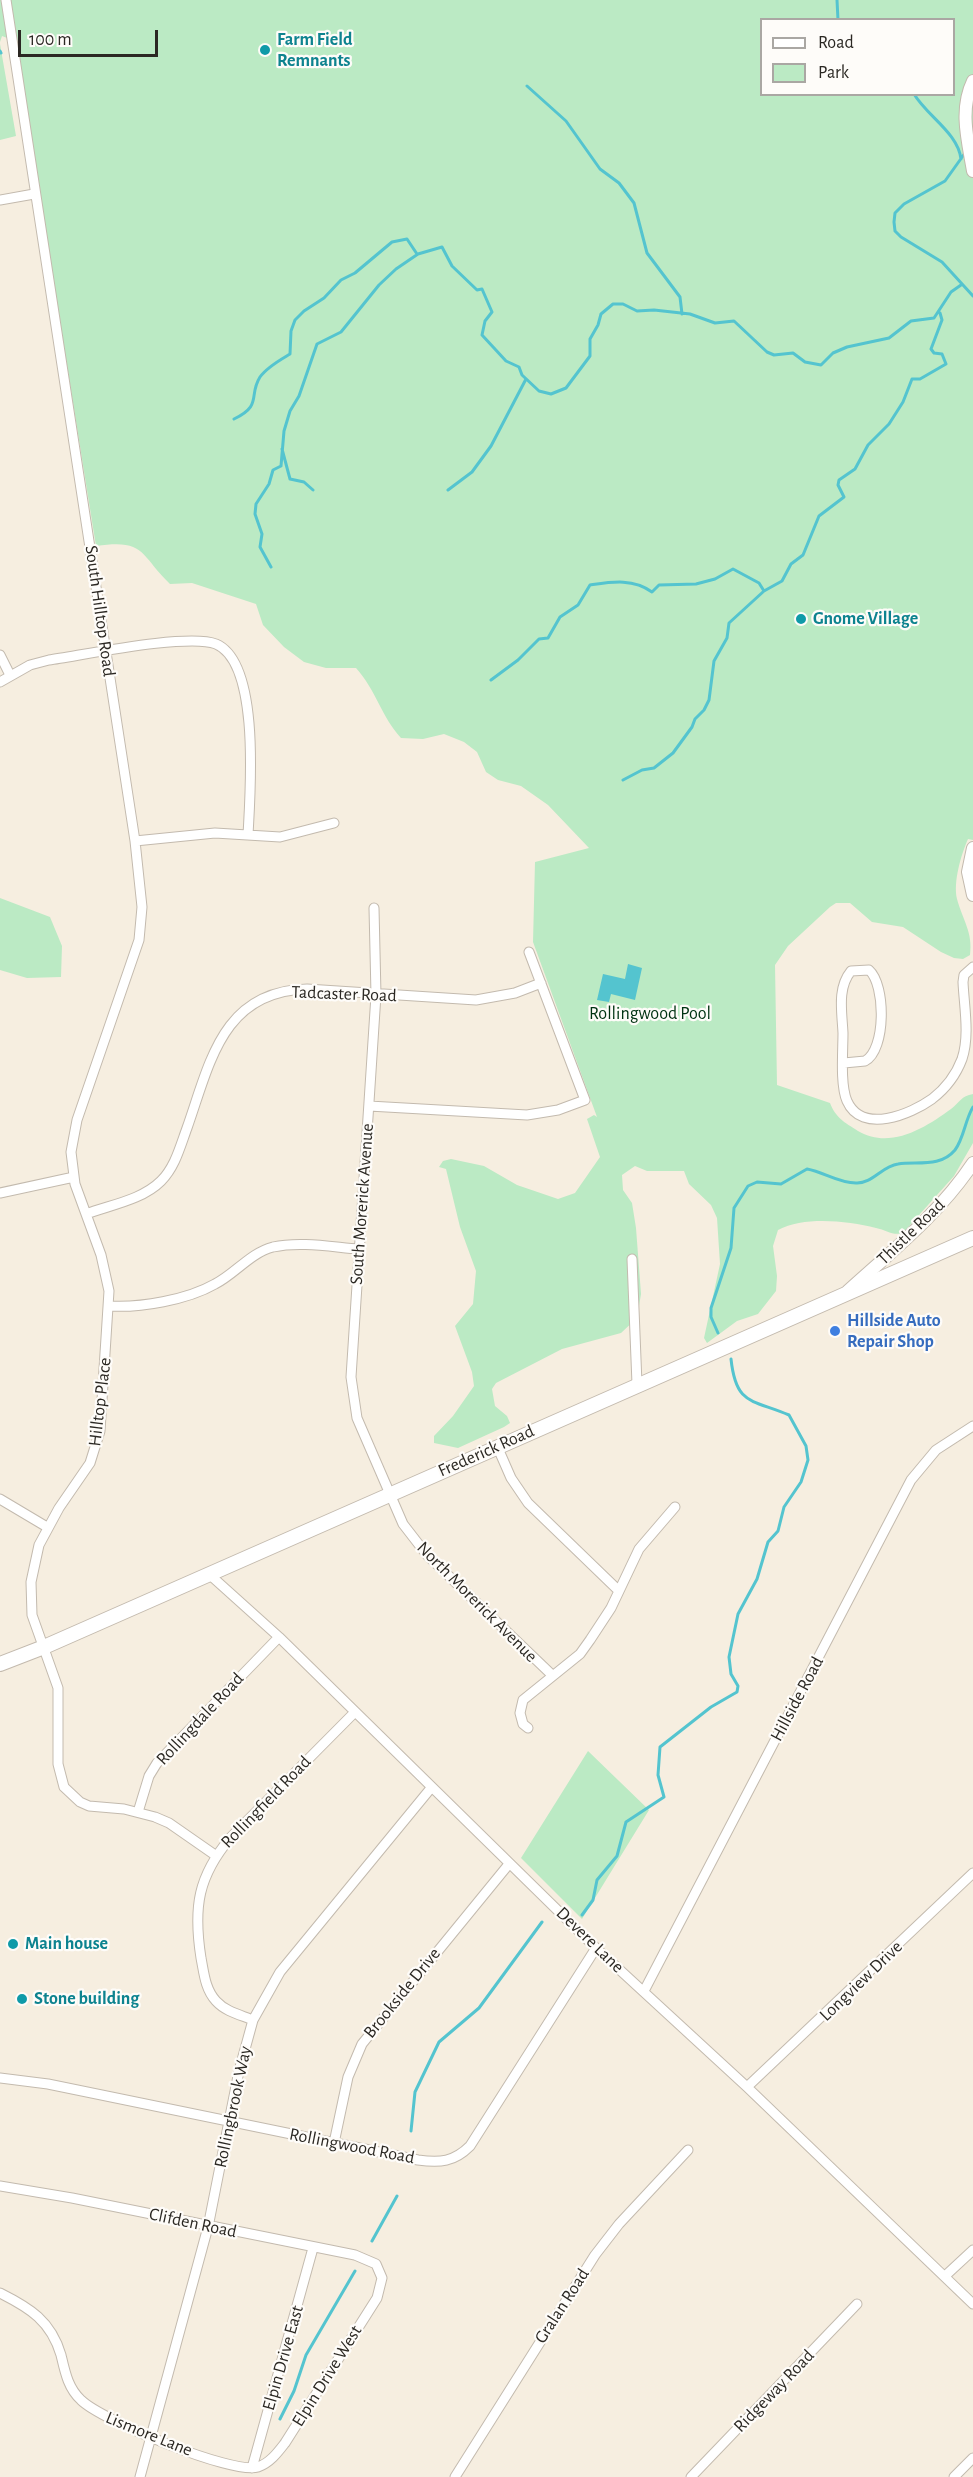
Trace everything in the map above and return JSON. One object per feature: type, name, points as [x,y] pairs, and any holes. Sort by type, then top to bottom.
[{"type":"main road","name":"Frederick Road","points":[[0,1664],[44,1647],[496,1446],[973,1238]]},
{"type":"street","name":"South Hilltop Road","points":[[6,0],[141,887],[141,929],[135,955],[77,1120],[71,1152],[74,1177],[86,1214]]},
{"type":"street","points":[[973,81],[965,104],[973,171]]},
{"type":"street","points":[[0,200],[34,194]]},
{"type":"street","points":[[0,682],[10,675],[49,660],[192,640],[218,645],[228,654],[240,676],[249,734],[251,782],[248,836]]},
{"type":"street","points":[[0,655],[10,675]]},
{"type":"street","points":[[135,842],[195,834],[286,836],[334,823]]},
{"type":"street","points":[[973,848],[968,872],[973,895]]},
{"type":"street","name":"South Morerick Avenue","points":[[374,908],[376,995],[351,1393],[357,1418],[389,1494]]},
{"type":"street","points":[[369,1106],[527,1115],[558,1110],[585,1100],[529,952]]},
{"type":"street","points":[[844,1063],[865,1061],[875,1050],[879,1034],[880,1000],[878,982],[869,970],[851,971],[843,985],[844,1063],[848,1102],[862,1116],[872,1119],[894,1118],[932,1099],[952,1077],[963,1054],[966,1032],[963,982],[964,975],[973,968]]},
{"type":"street","name":"Tadcaster Road","points":[[86,1214],[146,1191],[166,1175],[178,1154],[221,1037],[239,1014],[251,1004],[293,989],[476,1000],[515,993],[541,983]]},
{"type":"street","name":"Thistle Road","points":[[843,1296],[911,1235],[951,1192],[973,1163]]},
{"type":"street","points":[[0,1193],[74,1177]]},
{"type":"street","name":"Hilltop Place","points":[[86,1214],[106,1271],[109,1306],[100,1431],[96,1449],[81,1477],[47,1527],[39,1545],[31,1582],[32,1615],[58,1688],[59,1776],[64,1787],[80,1802],[89,1806],[138,1812],[169,1823],[215,1855]]},
{"type":"street","points":[[109,1306],[148,1304],[215,1285],[261,1252],[271,1248],[297,1245],[359,1249]]},
{"type":"street","points":[[632,1259],[637,1384]]},
{"type":"street","name":"Hillside Road","points":[[644,1991],[911,1480],[936,1450],[973,1426]]},
{"type":"street","points":[[496,1446],[511,1478],[528,1503],[618,1590]]},
{"type":"street","name":"North Morerick Avenue","points":[[389,1494],[415,1541],[552,1676]]},
{"type":"street","points":[[0,1499],[47,1527]]},
{"type":"street","points":[[528,1728],[523,1724],[520,1713],[523,1700],[580,1654],[611,1608],[639,1549],[675,1507]]},
{"type":"street","name":"Devere Lane","points":[[209,1574],[279,1637],[596,1948],[747,2087],[973,2304]]},
{"type":"street","name":"Rollingdale Road","points":[[138,1812],[149,1776],[157,1763],[279,1637]]},
{"type":"street","name":"Rollingfield Road","points":[[253,2020],[227,2010],[217,2002],[204,1979],[197,1927],[200,1888],[215,1855],[354,1713]]},
{"type":"street","name":"Rollingbrook Way","points":[[140,2477],[208,2227],[239,2071],[253,2020],[280,1972],[431,1788]]},
{"type":"street","name":"Brookside Drive","points":[[334,2143],[348,2077],[362,2044],[509,1864]]},
{"type":"street","name":"Longview Drive","points":[[747,2087],[973,1874]]},
{"type":"street","name":"Rollingwood Road","points":[[0,2078],[48,2084],[334,2143],[433,2162],[445,2162],[461,2155],[470,2146],[596,1948]]},
{"type":"street","name":"Gralan Road","points":[[455,2477],[595,2255],[619,2224],[688,2150]]},
{"type":"street","name":"Clifden Road","points":[[0,2186],[72,2198],[368,2259],[380,2271]]},
{"type":"street","name":"Elpin Drive East","points":[[252,2468],[313,2248]]},
{"type":"street","points":[[945,2277],[973,2250]]},
{"type":"street","name":"Elpin Drive West","points":[[252,2468],[267,2462],[285,2443],[376,2298],[381,2288],[380,2271]]},
{"type":"street","name":"Lismore Lane","points":[[0,2292],[30,2308],[49,2327],[67,2380],[79,2399],[103,2416],[151,2437],[228,2465],[252,2468]]},
{"type":"street","name":"Ridgeway Road","points":[[691,2477],[857,2304]]},
{"type":"street","points":[[954,2477],[973,2458]]},
{"type":"green space","name":"Rollingwood Pool","points":[[0,0],[973,0],[973,840],[968,839],[965,845],[956,885],[957,899],[969,933],[970,955],[963,959],[954,958],[903,927],[872,922],[850,903],[836,903],[788,946],[775,965],[777,1085],[830,1103],[838,1116],[849,1125],[870,1136],[882,1138],[895,1137],[919,1129],[951,1109],[963,1098],[973,1094],[973,1143],[954,1176],[903,1233],[826,1221],[801,1223],[778,1230],[773,1246],[777,1276],[776,1291],[758,1314],[737,1321],[707,1343],[704,1338],[720,1264],[717,1218],[711,1205],[689,1184],[684,1171],[647,1171],[635,1166],[622,1175],[623,1190],[632,1203],[636,1228],[641,1294],[637,1318],[621,1333],[562,1349],[496,1383],[492,1389],[495,1406],[507,1416],[510,1423],[504,1427],[458,1448],[434,1443],[434,1436],[453,1416],[474,1386],[472,1372],[455,1326],[473,1304],[476,1271],[460,1227],[446,1169],[439,1167],[443,1161],[451,1159],[484,1166],[517,1185],[558,1199],[575,1193],[600,1157],[587,1119],[594,1115],[597,1117],[533,942],[535,862],[589,848],[548,805],[521,786],[498,780],[486,772],[477,752],[464,742],[444,734],[423,739],[401,738],[356,668],[326,668],[304,662],[284,647],[263,625],[256,604],[192,583],[170,584],[140,551],[133,547],[112,544],[96,546],[15,41],[2,36],[0,42]]},
{"type":"green space","points":[[0,44],[16,136],[0,140]]},
{"type":"green space","points":[[0,898],[50,917],[62,946],[61,977],[27,978],[0,970]]},
{"type":"green space","points":[[588,1751],[649,1810],[582,1919],[521,1858]]},
{"type":"water","points":[[628,964],[642,968],[635,1000],[611,994],[609,1002],[597,1000],[603,974],[625,979]]},
{"type":"waterway","points":[[837,0],[838,18]]},
{"type":"waterway","points":[[527,86],[566,121],[600,169],[619,183],[634,203],[647,253],[680,297],[682,314]]},
{"type":"waterway","points":[[916,96],[954,141],[961,159]]},
{"type":"waterway","points":[[965,153],[945,181],[904,204],[895,213],[894,222],[895,231],[901,237],[942,262],[973,296]]},
{"type":"waterway","points":[[234,419],[252,405],[257,384],[263,373],[290,354],[291,331],[295,320],[304,311],[324,298],[341,280],[355,273],[392,242],[407,239],[417,254]]},
{"type":"waterway","points":[[271,567],[260,547],[262,534],[255,514],[256,504],[269,484],[273,470],[281,466],[284,431],[317,344],[341,332],[379,285],[396,269],[418,254],[442,247],[452,266],[477,290],[482,289],[492,312],[485,321],[482,335],[506,361],[519,367],[522,375],[539,391],[551,394],[566,388],[590,356],[590,339],[601,314],[613,304],[623,304],[637,311],[654,310],[690,314],[715,323],[734,321],[767,352],[774,355],[793,353],[805,362],[821,365],[833,353],[847,347],[889,338],[911,321],[934,318],[951,292],[961,285]]},
{"type":"waterway","points":[[623,780],[642,770],[654,768],[673,753],[709,700],[714,661],[727,638],[729,623],[764,591],[782,581],[791,564],[803,555],[819,516],[844,497],[838,485],[839,480],[855,469],[868,445],[889,424],[903,402],[912,379],[920,379],[946,364],[942,354],[934,353],[931,349],[942,320],[940,313]]},
{"type":"waterway","points":[[448,490],[472,472],[491,446],[526,379]]},
{"type":"waterway","points":[[282,449],[290,479],[304,482],[313,490]]},
{"type":"waterway","points":[[491,680],[518,660],[539,639],[548,638],[560,617],[578,605],[590,585],[630,583],[652,592],[659,585],[696,584],[715,579],[733,569],[759,583],[764,591]]},
{"type":"waterway","points":[[718,1333],[711,1317],[711,1308],[731,1248],[734,1208],[748,1186],[757,1182],[781,1184],[807,1169],[843,1181],[862,1183],[892,1165],[935,1162],[949,1156],[955,1150],[973,1107]]},
{"type":"waterway","points":[[582,1915],[593,1900],[597,1880],[617,1856],[626,1822],[664,1797],[658,1775],[660,1747],[711,1707],[737,1692],[738,1686],[731,1674],[729,1657],[738,1614],[757,1579],[768,1542],[778,1531],[784,1507],[801,1482],[808,1460],[806,1446],[789,1415],[748,1399],[737,1385],[731,1359]]},
{"type":"waterway","points":[[411,2131],[415,2092],[439,2042],[479,2008],[542,1922]]},
{"type":"waterway","points":[[372,2241],[397,2196]]},
{"type":"waterway","points":[[280,2419],[294,2391],[306,2355],[355,2271]]},
{"type":"place","name":"Farm Field Remnants","points":[[265,50]]},
{"type":"place","name":"Gnome Village","points":[[801,619]]},
{"type":"place","name":"Hillside Auto Repair Shop","points":[[835,1331]]},
{"type":"place","name":"Main house","points":[[13,1944]]},
{"type":"place","name":"Stone building","points":[[22,1999]]}]
